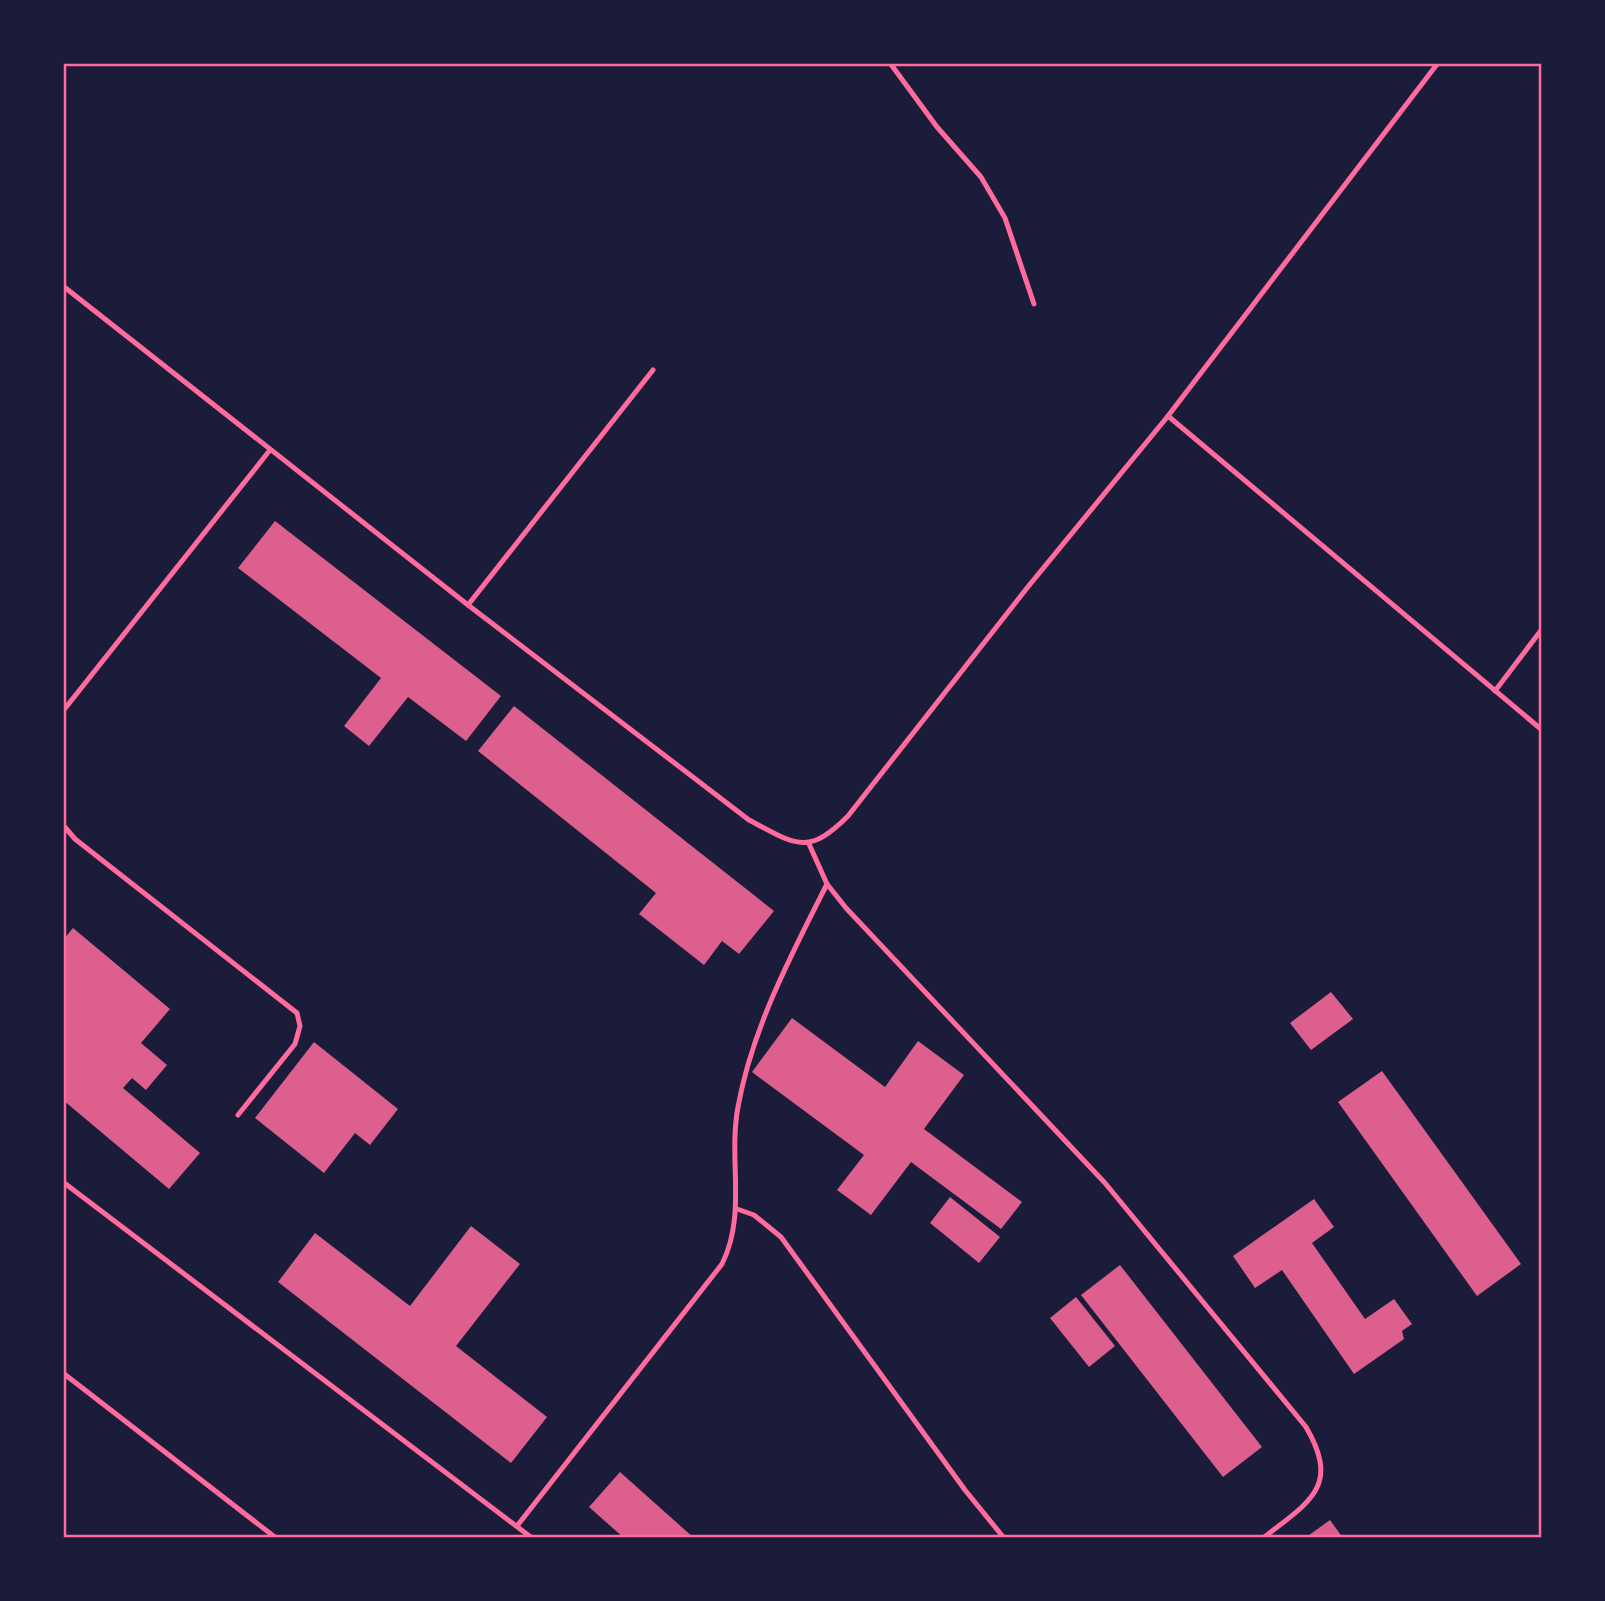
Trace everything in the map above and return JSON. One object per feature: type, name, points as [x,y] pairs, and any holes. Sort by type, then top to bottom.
[{"type":"lane","points":[[890,63],[937,127],[981,177],[1005,218],[1034,304]]},
{"type":"lane","points":[[63,286],[468,605],[749,820],[786,840],[809,844],[831,833],[848,816],[1027,588],[1168,416],[1438,63]]},
{"type":"lane","points":[[468,605],[653,370]]},
{"type":"lane","points":[[1168,416],[1542,730]]},
{"type":"lane","points":[[63,711],[270,450]]},
{"type":"lane","points":[[1496,691],[1542,629]]},
{"type":"lane","points":[[63,825],[75,839],[297,1013],[300,1026],[295,1044],[238,1115]]},
{"type":"lane","points":[[809,844],[827,884],[1105,1183],[1306,1427],[1320,1451],[1323,1470],[1317,1489],[1296,1512],[1263,1538]]},
{"type":"lane","points":[[517,1526],[722,1264],[732,1243],[737,1209],[733,1148],[745,1071],[764,1019],[827,884]]},
{"type":"lane","points":[[63,1182],[532,1538]]},
{"type":"lane","points":[[737,1209],[754,1215],[781,1237],[965,1490],[1004,1538]]},
{"type":"lane","points":[[63,1373],[276,1538]]},
{"type":"building","points":[[275,521],[501,696],[466,741],[408,697],[369,746],[344,726],[381,678],[238,568]]},
{"type":"building","points":[[514,706],[774,911],[739,954],[722,941],[704,965],[639,914],[656,893],[478,751]]},
{"type":"building","points":[[73,928],[170,1009],[141,1043],[167,1065],[146,1090],[132,1078],[123,1088],[200,1153],[169,1189],[63,1100],[63,940]]},
{"type":"building","points":[[1331,992],[1353,1019],[1311,1050],[1290,1023]]},
{"type":"building","points":[[792,1018],[885,1087],[918,1041],[964,1075],[924,1129],[1022,1202],[1001,1229],[911,1162],[871,1215],[837,1190],[864,1155],[752,1072]]},
{"type":"building","points":[[314,1042],[398,1109],[370,1145],[355,1133],[324,1173],[255,1118]]},
{"type":"building","points":[[1382,1071],[1521,1264],[1477,1296],[1338,1102]]},
{"type":"building","points":[[950,1197],[1000,1237],[979,1263],[930,1223]]},
{"type":"building","points":[[1314,1199],[1334,1227],[1312,1243],[1365,1319],[1394,1299],[1412,1324],[1402,1331],[1404,1339],[1354,1374],[1282,1270],[1255,1288],[1233,1256]]},
{"type":"building","points":[[471,1226],[520,1264],[456,1346],[547,1417],[511,1463],[278,1282],[315,1233],[410,1306]]},
{"type":"building","points":[[1120,1265],[1262,1447],[1223,1477],[1081,1295]]},
{"type":"building","points":[[1076,1297],[1115,1346],[1089,1367],[1050,1318]]},
{"type":"building","points":[[620,1472],[694,1538],[624,1538],[589,1507]]},
{"type":"building","points":[[1330,1520],[1343,1538],[1305,1538]]}]
